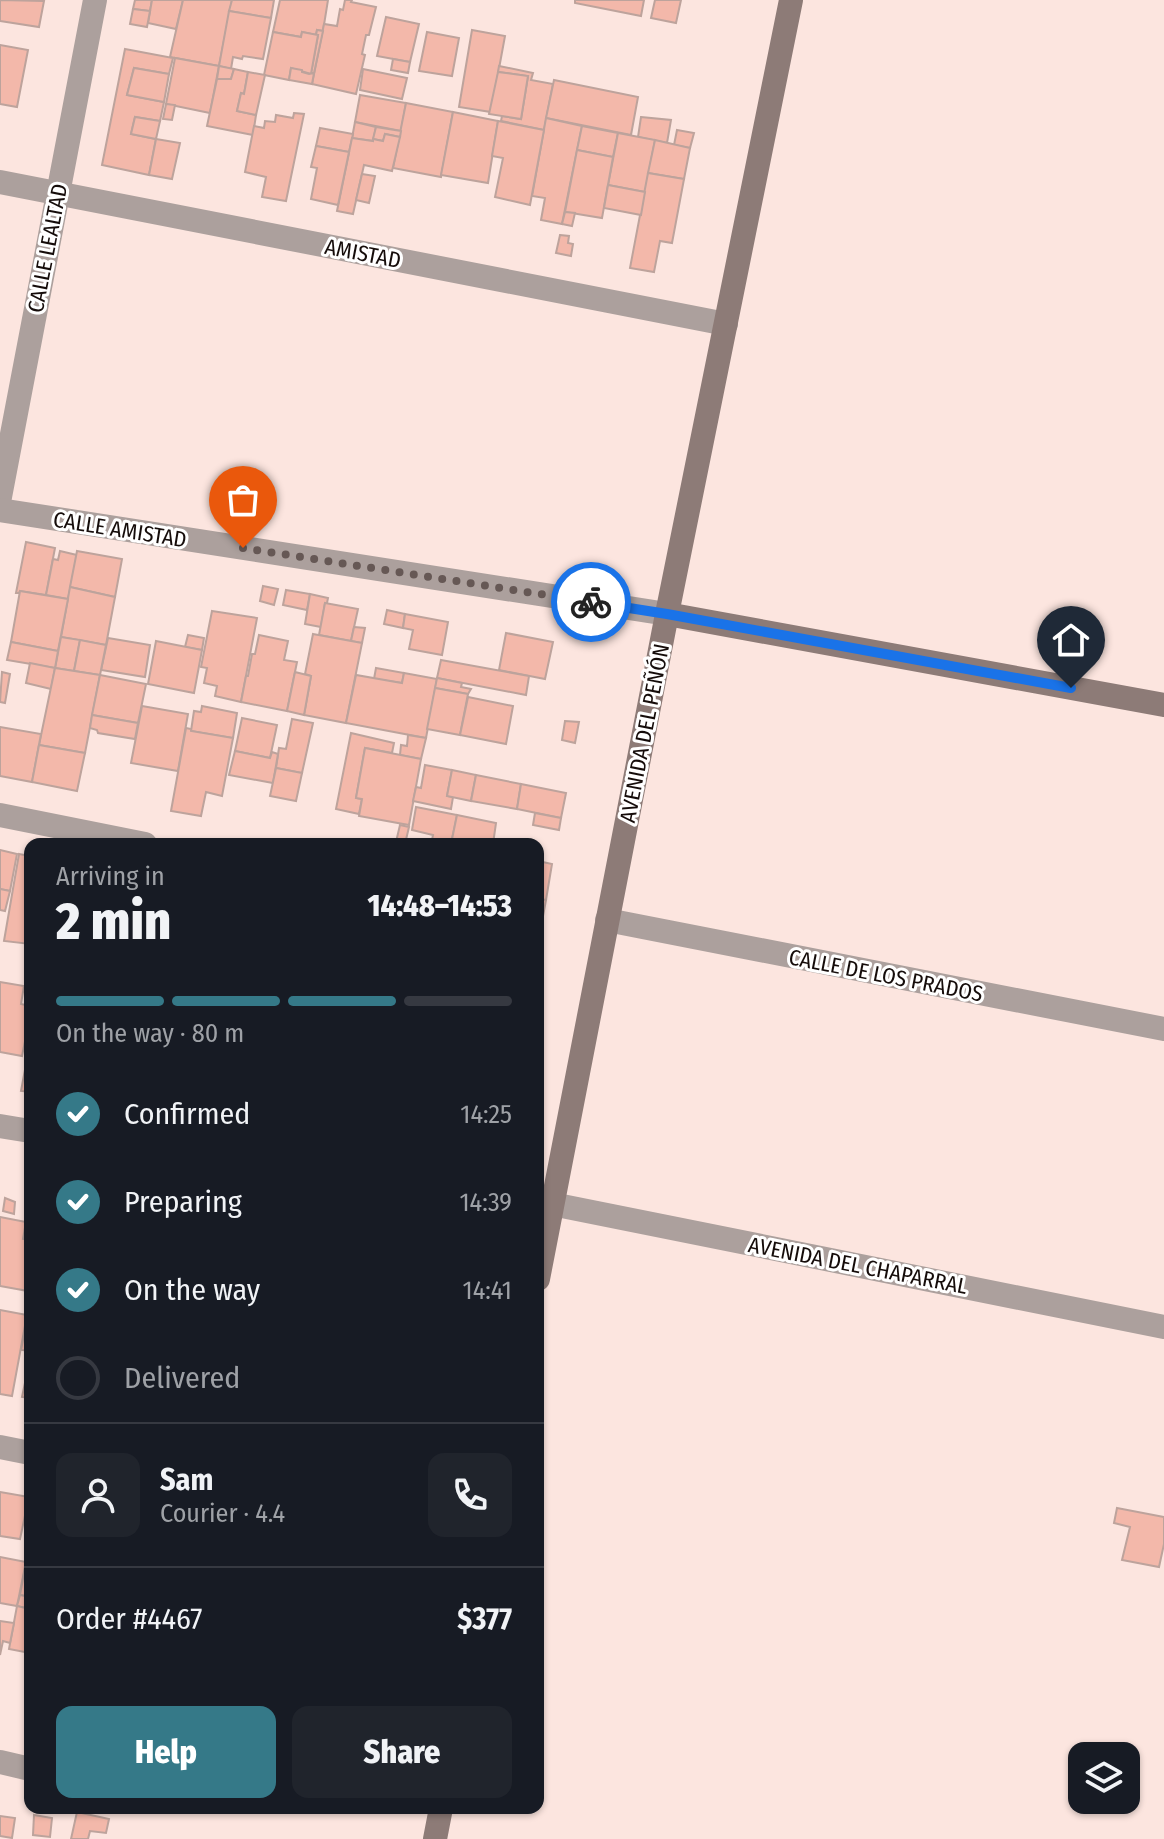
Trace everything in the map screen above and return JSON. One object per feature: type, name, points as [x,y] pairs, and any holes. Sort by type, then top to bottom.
[{"type":"street","name":"CALLE LEALTAD","points":[[0,497],[95,0]]},
{"type":"street","name":"AVENIDA DEL PEÑÓN","points":[[544,1247],[791,0]]},
{"type":"street","name":"AMISTAD","points":[[0,182],[726,324]]},
{"type":"street","name":"CALLE AMISTAD","points":[[0,510],[667,614]]},
{"type":"street","points":[[667,614],[1164,705]]},
{"type":"street","points":[[0,815],[115,838]]},
{"type":"street","name":"CALLE DE LOS PRADOS","points":[[607,920],[1164,1029]]},
{"type":"street","points":[[0,1126],[24,1130]]},
{"type":"street","name":"AVENIDA DEL CHAPARRAL","points":[[552,1204],[1164,1327]]},
{"type":"street","points":[[0,1447],[24,1452]]},
{"type":"street","points":[[0,1762],[24,1768]]},
{"type":"street","points":[[435,1839],[440,1814]]},
{"type":"building","points":[[0,0],[44,1],[39,27],[0,21]]},
{"type":"building","points":[[135,0],[152,0],[150,11],[133,9]]},
{"type":"building","points":[[152,0],[183,0],[176,29],[148,23]]},
{"type":"building","points":[[183,0],[232,0],[219,66],[170,57]]},
{"type":"building","points":[[232,0],[274,0],[271,18],[229,11]]},
{"type":"building","points":[[280,0],[328,0],[323,31],[317,30],[316,35],[302,32],[301,37],[273,32]]},
{"type":"building","points":[[345,0],[376,7],[369,35],[366,35],[356,94],[312,84],[324,24],[337,26]]},
{"type":"building","points":[[575,0],[644,0],[641,16],[575,3]]},
{"type":"building","points":[[655,0],[681,0],[676,23],[651,18]]},
{"type":"building","points":[[133,9],[150,11],[147,27],[130,24]]},
{"type":"building","points":[[229,11],[271,18],[263,59],[233,57],[231,69],[219,66]]},
{"type":"building","points":[[386,17],[419,24],[410,62],[377,56]]},
{"type":"building","points":[[317,30],[323,31],[314,73],[311,73],[318,35]]},
{"type":"building","points":[[472,30],[505,36],[491,112],[459,107]]},
{"type":"building","points":[[273,32],[301,37],[302,32],[318,35],[311,74],[291,68],[289,80],[264,75]]},
{"type":"building","points":[[427,32],[459,38],[452,76],[419,71]]},
{"type":"building","points":[[0,45],[28,50],[17,107],[0,104]]},
{"type":"building","points":[[125,49],[173,58],[169,74],[134,68],[127,95],[164,102],[160,121],[135,117],[131,134],[156,139],[149,175],[102,165]]},
{"type":"building","points":[[175,58],[219,66],[210,113],[166,104]]},
{"type":"building","points":[[393,59],[410,62],[408,73],[391,70]]},
{"type":"building","points":[[219,66],[234,69],[231,79],[217,79]]},
{"type":"building","points":[[499,66],[533,73],[531,80],[553,84],[544,130],[501,121],[502,116],[521,119],[528,76],[498,72]]},
{"type":"building","points":[[134,68],[169,74],[164,102],[127,95]]},
{"type":"building","points":[[291,68],[314,73],[312,84],[289,80]]},
{"type":"building","points":[[234,69],[248,72],[237,111],[256,115],[253,135],[207,126],[217,79],[231,79]]},
{"type":"building","points":[[363,69],[407,78],[402,99],[360,90]]},
{"type":"building","points":[[248,72],[265,75],[256,115],[237,111]]},
{"type":"building","points":[[498,72],[528,76],[521,119],[489,114]]},
{"type":"building","points":[[554,80],[638,97],[631,135],[546,118]]},
{"type":"building","points":[[360,95],[406,103],[401,131],[355,122]]},
{"type":"building","points":[[406,103],[453,112],[441,177],[393,168]]},
{"type":"building","points":[[166,104],[175,105],[172,120],[163,119]]},
{"type":"building","points":[[453,112],[498,121],[488,183],[441,175]]},
{"type":"building","points":[[294,113],[304,114],[286,201],[262,197],[266,177],[245,172],[254,126],[264,128],[265,121],[275,122],[276,115],[293,118]]},
{"type":"building","points":[[135,117],[160,121],[156,139],[131,134]]},
{"type":"building","points":[[641,117],[671,120],[667,143],[638,137]]},
{"type":"building","points":[[546,118],[582,126],[562,224],[541,220],[545,198],[532,196]]},
{"type":"building","points":[[498,121],[544,130],[530,205],[495,197],[503,158],[492,156]]},
{"type":"building","points":[[355,122],[376,127],[373,141],[352,138]]},
{"type":"building","points":[[582,126],[618,133],[613,157],[577,150]]},
{"type":"building","points":[[376,127],[401,131],[400,137],[385,134],[383,141],[373,139]]},
{"type":"building","points":[[320,128],[353,134],[349,152],[316,146]]},
{"type":"building","points":[[677,130],[694,133],[690,148],[674,145]]},
{"type":"building","points":[[618,133],[655,140],[645,192],[608,185]]},
{"type":"building","points":[[385,134],[400,137],[392,171],[364,165],[353,214],[337,211],[352,138],[383,141]]},
{"type":"building","points":[[156,139],[180,143],[172,179],[149,175]]},
{"type":"building","points":[[655,140],[690,148],[684,179],[648,173]]},
{"type":"building","points":[[316,146],[349,152],[338,205],[311,199],[317,168],[311,167]]},
{"type":"building","points":[[577,150],[613,157],[602,218],[565,212]]},
{"type":"building","points":[[648,173],[684,179],[672,243],[660,241],[654,272],[630,268]]},
{"type":"building","points":[[362,174],[375,176],[369,203],[356,200]]},
{"type":"building","points":[[608,185],[645,192],[641,215],[604,208]]},
{"type":"building","points":[[565,212],[575,213],[572,226],[562,224]]},
{"type":"building","points":[[560,235],[569,236],[568,243],[573,244],[571,256],[556,253]]},
{"type":"building","points":[[26,542],[55,548],[46,595],[16,593]]},
{"type":"building","points":[[60,551],[77,555],[68,599],[46,595],[53,559],[58,560]]},
{"type":"building","points":[[77,551],[122,559],[115,597],[70,587]]},
{"type":"building","points":[[263,586],[278,589],[274,605],[260,601]]},
{"type":"building","points":[[70,587],[115,597],[106,645],[61,637]]},
{"type":"building","points":[[286,590],[310,594],[307,610],[283,605]]},
{"type":"building","points":[[20,591],[68,599],[58,651],[11,642]]},
{"type":"building","points":[[310,594],[328,598],[321,627],[305,624]]},
{"type":"building","points":[[325,603],[358,609],[351,641],[319,635]]},
{"type":"building","points":[[387,610],[405,614],[403,628],[384,624]]},
{"type":"building","points":[[212,611],[257,618],[241,702],[215,696],[217,686],[204,683],[207,668],[201,667]]},
{"type":"building","points":[[405,614],[448,622],[442,655],[409,649],[413,630],[403,628]]},
{"type":"building","points":[[354,627],[365,628],[362,643],[351,641]]},
{"type":"building","points":[[506,633],[553,642],[545,679],[499,670]]},
{"type":"building","points":[[313,634],[362,643],[346,723],[304,715],[311,676],[305,674]]},
{"type":"building","points":[[188,635],[204,638],[202,650],[185,647]]},
{"type":"building","points":[[259,635],[288,641],[284,660],[297,662],[287,711],[241,702]]},
{"type":"building","points":[[61,637],[80,640],[74,671],[55,668]]},
{"type":"building","points":[[108,638],[150,645],[145,677],[101,670]]},
{"type":"building","points":[[80,640],[106,645],[100,675],[74,671]]},
{"type":"building","points":[[156,641],[202,650],[194,693],[148,684]]},
{"type":"building","points":[[11,642],[58,651],[55,668],[7,660]]},
{"type":"building","points":[[441,660],[529,676],[526,695],[437,678]]},
{"type":"building","points":[[30,663],[55,668],[51,689],[26,683]]},
{"type":"building","points":[[55,668],[100,675],[85,753],[39,745]]},
{"type":"building","points":[[376,668],[404,673],[402,683],[374,679]]},
{"type":"building","points":[[2,672],[10,674],[5,703],[0,702]]},
{"type":"building","points":[[295,672],[311,676],[304,715],[287,711]]},
{"type":"building","points":[[404,673],[437,679],[426,738],[346,723],[356,675],[402,683]]},
{"type":"building","points":[[100,675],[146,684],[138,723],[92,715]]},
{"type":"building","points":[[437,678],[462,683],[461,687],[471,689],[468,694],[435,688]]},
{"type":"building","points":[[435,688],[468,694],[460,735],[427,729]]},
{"type":"building","points":[[468,697],[513,706],[506,744],[460,735]]},
{"type":"building","points":[[142,706],[188,714],[178,771],[131,763]]},
{"type":"building","points":[[202,706],[237,713],[233,738],[191,731],[194,711],[201,712]]},
{"type":"building","points":[[92,715],[138,723],[135,739],[98,733],[90,728]]},
{"type":"building","points":[[242,718],[277,725],[270,758],[235,751]]},
{"type":"building","points":[[292,719],[313,723],[302,773],[276,768],[279,748],[286,749]]},
{"type":"building","points":[[565,721],[579,722],[575,743],[562,740]]},
{"type":"building","points":[[0,727],[41,734],[32,782],[0,776]]},
{"type":"building","points":[[186,728],[233,738],[222,796],[206,792],[201,816],[171,811]]},
{"type":"building","points":[[351,733],[394,743],[392,753],[365,748],[356,798],[362,799],[359,814],[336,809]]},
{"type":"building","points":[[408,735],[426,738],[421,759],[400,755],[401,745],[407,746]]},
{"type":"building","points":[[39,745],[85,753],[77,791],[32,782]]},
{"type":"building","points":[[365,748],[421,759],[409,825],[359,816],[362,799],[356,798]]},
{"type":"building","points":[[235,751],[270,758],[272,752],[278,754],[273,783],[229,775]]},
{"type":"building","points":[[425,765],[452,770],[447,796],[453,797],[451,809],[413,801],[416,787],[421,788]]},
{"type":"building","points":[[276,768],[302,773],[296,801],[270,796]]},
{"type":"building","points":[[452,770],[476,775],[471,801],[447,796]]},
{"type":"building","points":[[476,775],[521,784],[517,809],[471,801]]},
{"type":"building","points":[[521,784],[566,793],[561,818],[517,809]]},
{"type":"building","points":[[416,807],[457,815],[452,838],[432,838],[433,835],[412,830]]},
{"type":"building","points":[[535,813],[561,818],[559,830],[533,825]]},
{"type":"building","points":[[457,815],[496,823],[494,838],[452,838]]},
{"type":"building","points":[[400,825],[409,827],[406,838],[397,838]]},
{"type":"building","points":[[0,850],[17,854],[10,891],[0,889]]},
{"type":"building","points":[[19,854],[24,855],[24,943],[4,941]]},
{"type":"building","points":[[544,862],[552,864],[544,900]]},
{"type":"building","points":[[0,889],[10,891],[5,911],[0,910]]},
{"type":"building","points":[[0,982],[24,986],[21,1004],[24,1005],[22,1056],[0,1052]]},
{"type":"building","points":[[5,1198],[15,1202],[14,1214],[3,1211]]},
{"type":"building","points":[[0,1217],[24,1222],[24,1290],[0,1286]]},
{"type":"building","points":[[0,1310],[24,1314],[24,1331],[12,1396],[0,1394]]},
{"type":"building","points":[[0,1492],[24,1496],[20,1539],[0,1536]]},
{"type":"building","points":[[1117,1508],[1164,1517],[1164,1544],[1159,1567],[1122,1560],[1130,1527],[1114,1523]]},
{"type":"building","points":[[0,1557],[24,1562],[17,1606],[0,1603]]},
{"type":"building","points":[[24,1573],[24,1596],[20,1595]]},
{"type":"building","points":[[20,1595],[24,1596],[24,1608],[17,1606]]},
{"type":"building","points":[[17,1606],[24,1608],[24,1652],[9,1649]]},
{"type":"building","points":[[0,1621],[14,1623],[10,1643],[3,1641],[0,1655]]},
{"type":"building","points":[[77,1814],[109,1819],[106,1833],[90,1831],[88,1839],[71,1839]]},
{"type":"building","points":[[34,1815],[52,1818],[50,1837],[33,1835]]},
{"type":"building","points":[[0,1816],[15,1818],[12,1838],[0,1836]]},
{"type":"way so far","points":[[243,548],[591,602]]},
{"type":"route","points":[[591,602],[1071,688]]}]
